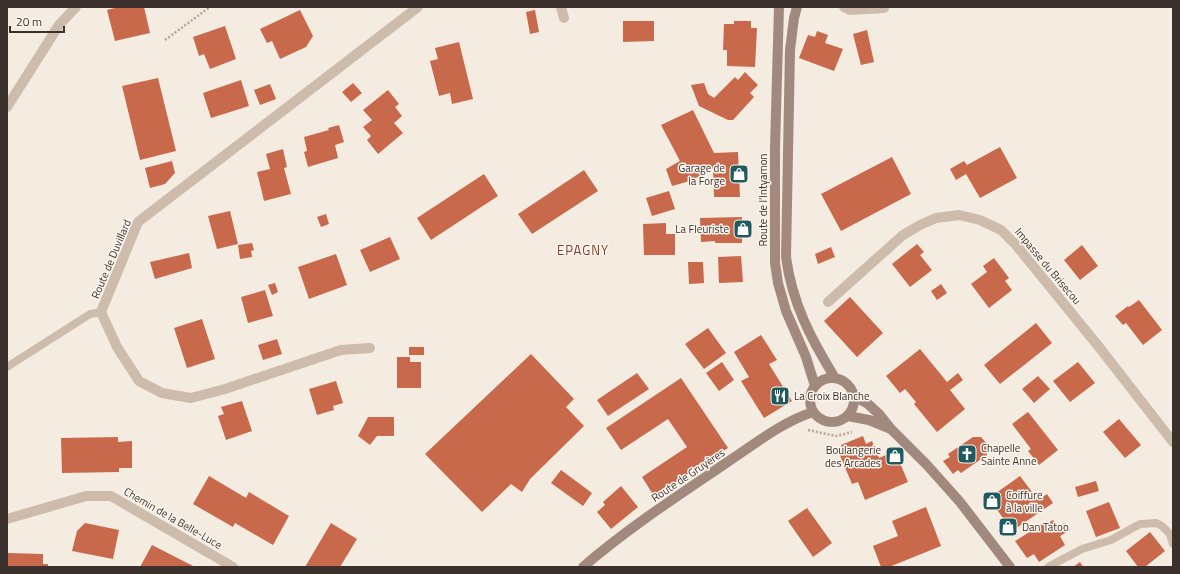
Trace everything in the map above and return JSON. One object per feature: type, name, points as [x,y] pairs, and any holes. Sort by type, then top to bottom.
[{"type":"main road","name":"Route de l'Intyamon","points":[[779,7],[775,147],[775,263],[778,283],[786,311],[806,357],[815,386]]},
{"type":"main road","points":[[797,7],[790,50],[786,257],[789,279],[798,308],[818,351],[835,378],[847,384],[854,396],[868,404],[880,414],[891,429],[927,465],[960,502],[1010,567]]},
{"type":"main road","points":[[835,378],[824,380],[815,386],[810,396],[810,407],[812,412],[818,418],[827,422],[840,421],[848,416],[854,405],[854,396]]},
{"type":"main road","name":"Route de Gruyères","points":[[583,567],[610,544],[683,492],[771,433],[800,416],[812,412]]},
{"type":"main road","points":[[848,416],[869,420],[891,429]]},
{"type":"street","points":[[7,107],[59,25],[76,7]]},
{"type":"street","name":"Route de Duvillard","points":[[370,348],[341,350],[225,390],[192,398],[162,393],[138,381],[117,347],[101,312],[138,222],[418,7]]},
{"type":"street","points":[[561,7],[564,18]]},
{"type":"street","points":[[844,7],[850,10],[884,8]]},
{"type":"street","name":"Impasse du Brisecou","points":[[828,302],[903,235],[920,225],[936,218],[960,215],[980,220],[1001,230],[1016,244],[1173,442]]},
{"type":"street","name":"Chemin de la Belle-Luce","points":[[7,519],[86,496],[111,496],[233,567]]},
{"type":"lane","points":[[7,367],[90,314],[101,312]]},
{"type":"lane","points":[[1048,567],[1082,549],[1111,540],[1140,524],[1156,523],[1162,526],[1170,534],[1173,544]]},
{"type":"path","points":[[165,40],[210,7]]},
{"type":"path","points":[[800,416],[807,430],[836,436],[854,431]]},
{"type":"building","points":[[119,7],[144,7],[150,33],[115,41],[107,10]]},
{"type":"building","points":[[300,10],[313,36],[306,47],[280,59],[272,41],[267,43],[260,29]]},
{"type":"building","points":[[535,10],[539,32],[530,34],[526,12]]},
{"type":"building","points":[[623,21],[654,21],[654,41],[623,42]]},
{"type":"building","points":[[734,21],[751,21],[751,28],[757,28],[755,67],[727,66],[727,50],[723,50],[724,24],[734,24]]},
{"type":"building","points":[[225,26],[236,59],[210,69],[204,54],[199,56],[193,37]]},
{"type":"building","points":[[867,30],[874,62],[861,65],[853,34]]},
{"type":"building","points":[[817,31],[828,35],[825,43],[843,49],[834,71],[799,58],[808,35],[815,37]]},
{"type":"building","points":[[459,42],[473,99],[452,104],[450,93],[439,96],[430,61],[438,59],[435,48]]},
{"type":"building","points":[[745,72],[758,85],[750,93],[754,97],[733,120],[728,120],[699,106],[691,85],[704,83],[708,94],[714,98],[735,77],[738,80]]},
{"type":"building","points":[[158,78],[176,151],[140,160],[122,86]]},
{"type":"building","points":[[241,80],[249,106],[211,118],[203,93]]},
{"type":"building","points":[[353,83],[362,93],[351,102],[342,92]]},
{"type":"building","points":[[270,84],[276,99],[260,105],[254,90]]},
{"type":"building","points":[[388,90],[399,104],[395,107],[402,116],[394,123],[403,133],[378,154],[367,140],[371,136],[363,127],[372,120],[363,110]]},
{"type":"building","points":[[693,110],[714,153],[738,152],[740,197],[714,197],[713,169],[690,181],[672,186],[666,169],[680,161],[661,125]]},
{"type":"building","points":[[339,125],[344,142],[335,145],[338,158],[308,167],[304,152],[307,151],[304,137],[329,130],[328,128]]},
{"type":"building","points":[[1000,147],[1017,178],[980,198],[966,174],[956,180],[950,169],[964,161],[967,165]]},
{"type":"building","points":[[283,149],[287,167],[284,168],[291,194],[264,201],[257,172],[270,169],[266,154]]},
{"type":"building","points":[[892,157],[911,194],[841,231],[821,194]]},
{"type":"building","points":[[172,161],[175,173],[165,184],[150,188],[145,168]]},
{"type":"building","points":[[584,170],[598,191],[532,234],[518,214]]},
{"type":"building","points":[[484,174],[498,196],[431,240],[417,218]]},
{"type":"building","points":[[669,191],[675,209],[652,216],[646,198]]},
{"type":"building","points":[[230,211],[238,244],[217,249],[208,216]]},
{"type":"building","points":[[326,214],[329,224],[321,227],[317,217]]},
{"type":"building","points":[[742,217],[742,243],[715,243],[715,241],[701,242],[700,218]]},
{"type":"building","points":[[666,223],[666,234],[675,234],[675,255],[644,255],[643,224]]},
{"type":"building","points":[[390,237],[400,259],[370,272],[360,250]]},
{"type":"building","points":[[252,243],[254,250],[251,251],[252,257],[240,259],[238,245]]},
{"type":"building","points":[[917,244],[924,252],[920,255],[932,270],[910,287],[892,264]]},
{"type":"building","points":[[1082,245],[1098,266],[1080,280],[1064,260]]},
{"type":"building","points":[[831,247],[835,257],[818,264],[815,254]]},
{"type":"building","points":[[189,253],[192,268],[155,279],[150,262]]},
{"type":"building","points":[[336,254],[347,285],[309,299],[298,267]]},
{"type":"building","points":[[741,256],[743,282],[719,283],[718,257]]},
{"type":"building","points":[[994,258],[1009,278],[1005,281],[1012,290],[989,308],[971,284],[987,272],[983,266]]},
{"type":"building","points":[[688,262],[703,262],[704,283],[689,284]]},
{"type":"building","points":[[275,283],[278,292],[272,295],[268,285]]},
{"type":"building","points":[[941,284],[947,293],[937,300],[931,291]]},
{"type":"building","points":[[265,290],[273,316],[248,323],[241,297]]},
{"type":"building","points":[[850,297],[883,333],[857,357],[824,321]]},
{"type":"building","points":[[1139,300],[1162,330],[1143,345],[1126,323],[1123,325],[1115,316]]},
{"type":"building","points":[[202,319],[215,359],[187,368],[174,328]]},
{"type":"building","points":[[1036,323],[1052,343],[1000,384],[984,365]]},
{"type":"building","points":[[708,328],[726,353],[704,369],[685,344]]},
{"type":"building","points":[[761,335],[777,360],[769,364],[792,401],[764,418],[741,381],[749,377],[734,352]]},
{"type":"building","points":[[277,339],[282,354],[263,360],[258,345]]},
{"type":"building","points":[[409,347],[424,347],[424,355],[409,355]]},
{"type":"building","points":[[920,349],[947,382],[958,373],[963,380],[950,390],[965,409],[937,432],[914,404],[916,402],[905,389],[900,393],[886,376]]},
{"type":"building","points":[[531,354],[574,399],[566,407],[584,426],[530,479],[522,492],[511,484],[482,512],[425,454]]},
{"type":"building","points":[[397,357],[410,357],[410,362],[421,362],[421,388],[397,388]]},
{"type":"building","points":[[722,362],[734,380],[719,391],[706,373]]},
{"type":"building","points":[[1078,362],[1095,383],[1070,402],[1053,381]]},
{"type":"building","points":[[637,373],[649,389],[608,416],[597,400]]},
{"type":"building","points":[[1038,376],[1050,389],[1034,403],[1022,389]]},
{"type":"building","points":[[681,378],[728,448],[654,496],[642,477],[687,447],[668,419],[621,450],[606,428]]},
{"type":"building","points":[[336,381],[343,403],[333,406],[334,410],[317,415],[309,389]]},
{"type":"building","points":[[242,401],[252,431],[226,440],[218,416],[224,414],[221,407]]},
{"type":"building","points":[[1028,412],[1058,450],[1039,465],[1028,451],[1031,449],[1012,424]]},
{"type":"building","points":[[368,417],[394,417],[394,436],[377,436],[370,445],[358,436]]},
{"type":"building","points":[[1119,419],[1141,445],[1125,458],[1103,432]]},
{"type":"building","points":[[863,436],[866,444],[872,441],[879,458],[895,451],[908,482],[865,500],[858,482],[852,484],[839,453],[843,451],[841,445]]},
{"type":"building","points":[[118,437],[118,442],[132,441],[132,468],[119,468],[119,472],[62,473],[61,438]]},
{"type":"building","name":"Chapelle Sainte Anne","points":[[973,437],[981,437],[988,445],[987,455],[961,473],[958,470],[953,474],[943,461],[950,457],[948,454]]},
{"type":"building","points":[[561,470],[592,493],[583,506],[551,483]]},
{"type":"building","points":[[209,476],[246,498],[249,492],[289,516],[273,545],[235,523],[233,527],[193,504]]},
{"type":"building","points":[[1020,476],[1038,500],[1047,494],[1053,503],[1012,531],[989,498]]},
{"type":"building","points":[[1096,481],[1099,491],[1078,497],[1075,487]]},
{"type":"building","points":[[621,486],[638,507],[611,529],[597,512],[605,505],[603,502]]},
{"type":"building","points":[[1109,502],[1120,528],[1096,537],[1086,511]]},
{"type":"building","points":[[926,507],[941,546],[889,567],[881,567],[873,546],[898,536],[892,521]]},
{"type":"building","points":[[807,508],[832,543],[813,557],[788,521]]},
{"type":"building","points":[[1053,520],[1058,527],[1065,523],[1070,530],[1060,536],[1065,545],[1039,562],[1034,554],[1027,558],[1015,541],[1047,521],[1048,523]]},
{"type":"building","points":[[85,523],[119,530],[113,559],[72,551],[77,531]]},
{"type":"building","points":[[331,523],[357,539],[340,567],[305,567]]},
{"type":"building","points":[[1150,532],[1165,551],[1145,567],[1138,567],[1126,551]]},
{"type":"building","points":[[152,545],[195,567],[140,567]]},
{"type":"building","points":[[7,553],[43,554],[43,564],[48,564],[48,567],[7,567]]},
{"type":"building","points":[[1080,562],[1083,567],[1073,567]]},
{"type":"place","name":"Garage de la Forge","points":[[739,174]]},
{"type":"place","name":"La Fleuriste","points":[[743,229]]},
{"type":"place","name":"La Croix Blanche","points":[[780,396]]},
{"type":"place","name":"Chapelle Sainte Anne","points":[[967,454]]},
{"type":"place","name":"Boulangerie des Arcades","points":[[895,456]]},
{"type":"place","name":"Coiffure à la ville","points":[[992,501]]},
{"type":"place","name":"Dan Tatoo","points":[[1008,527]]},
{"type":"district","name":"EPAGNY","points":[[583,250]]}]
